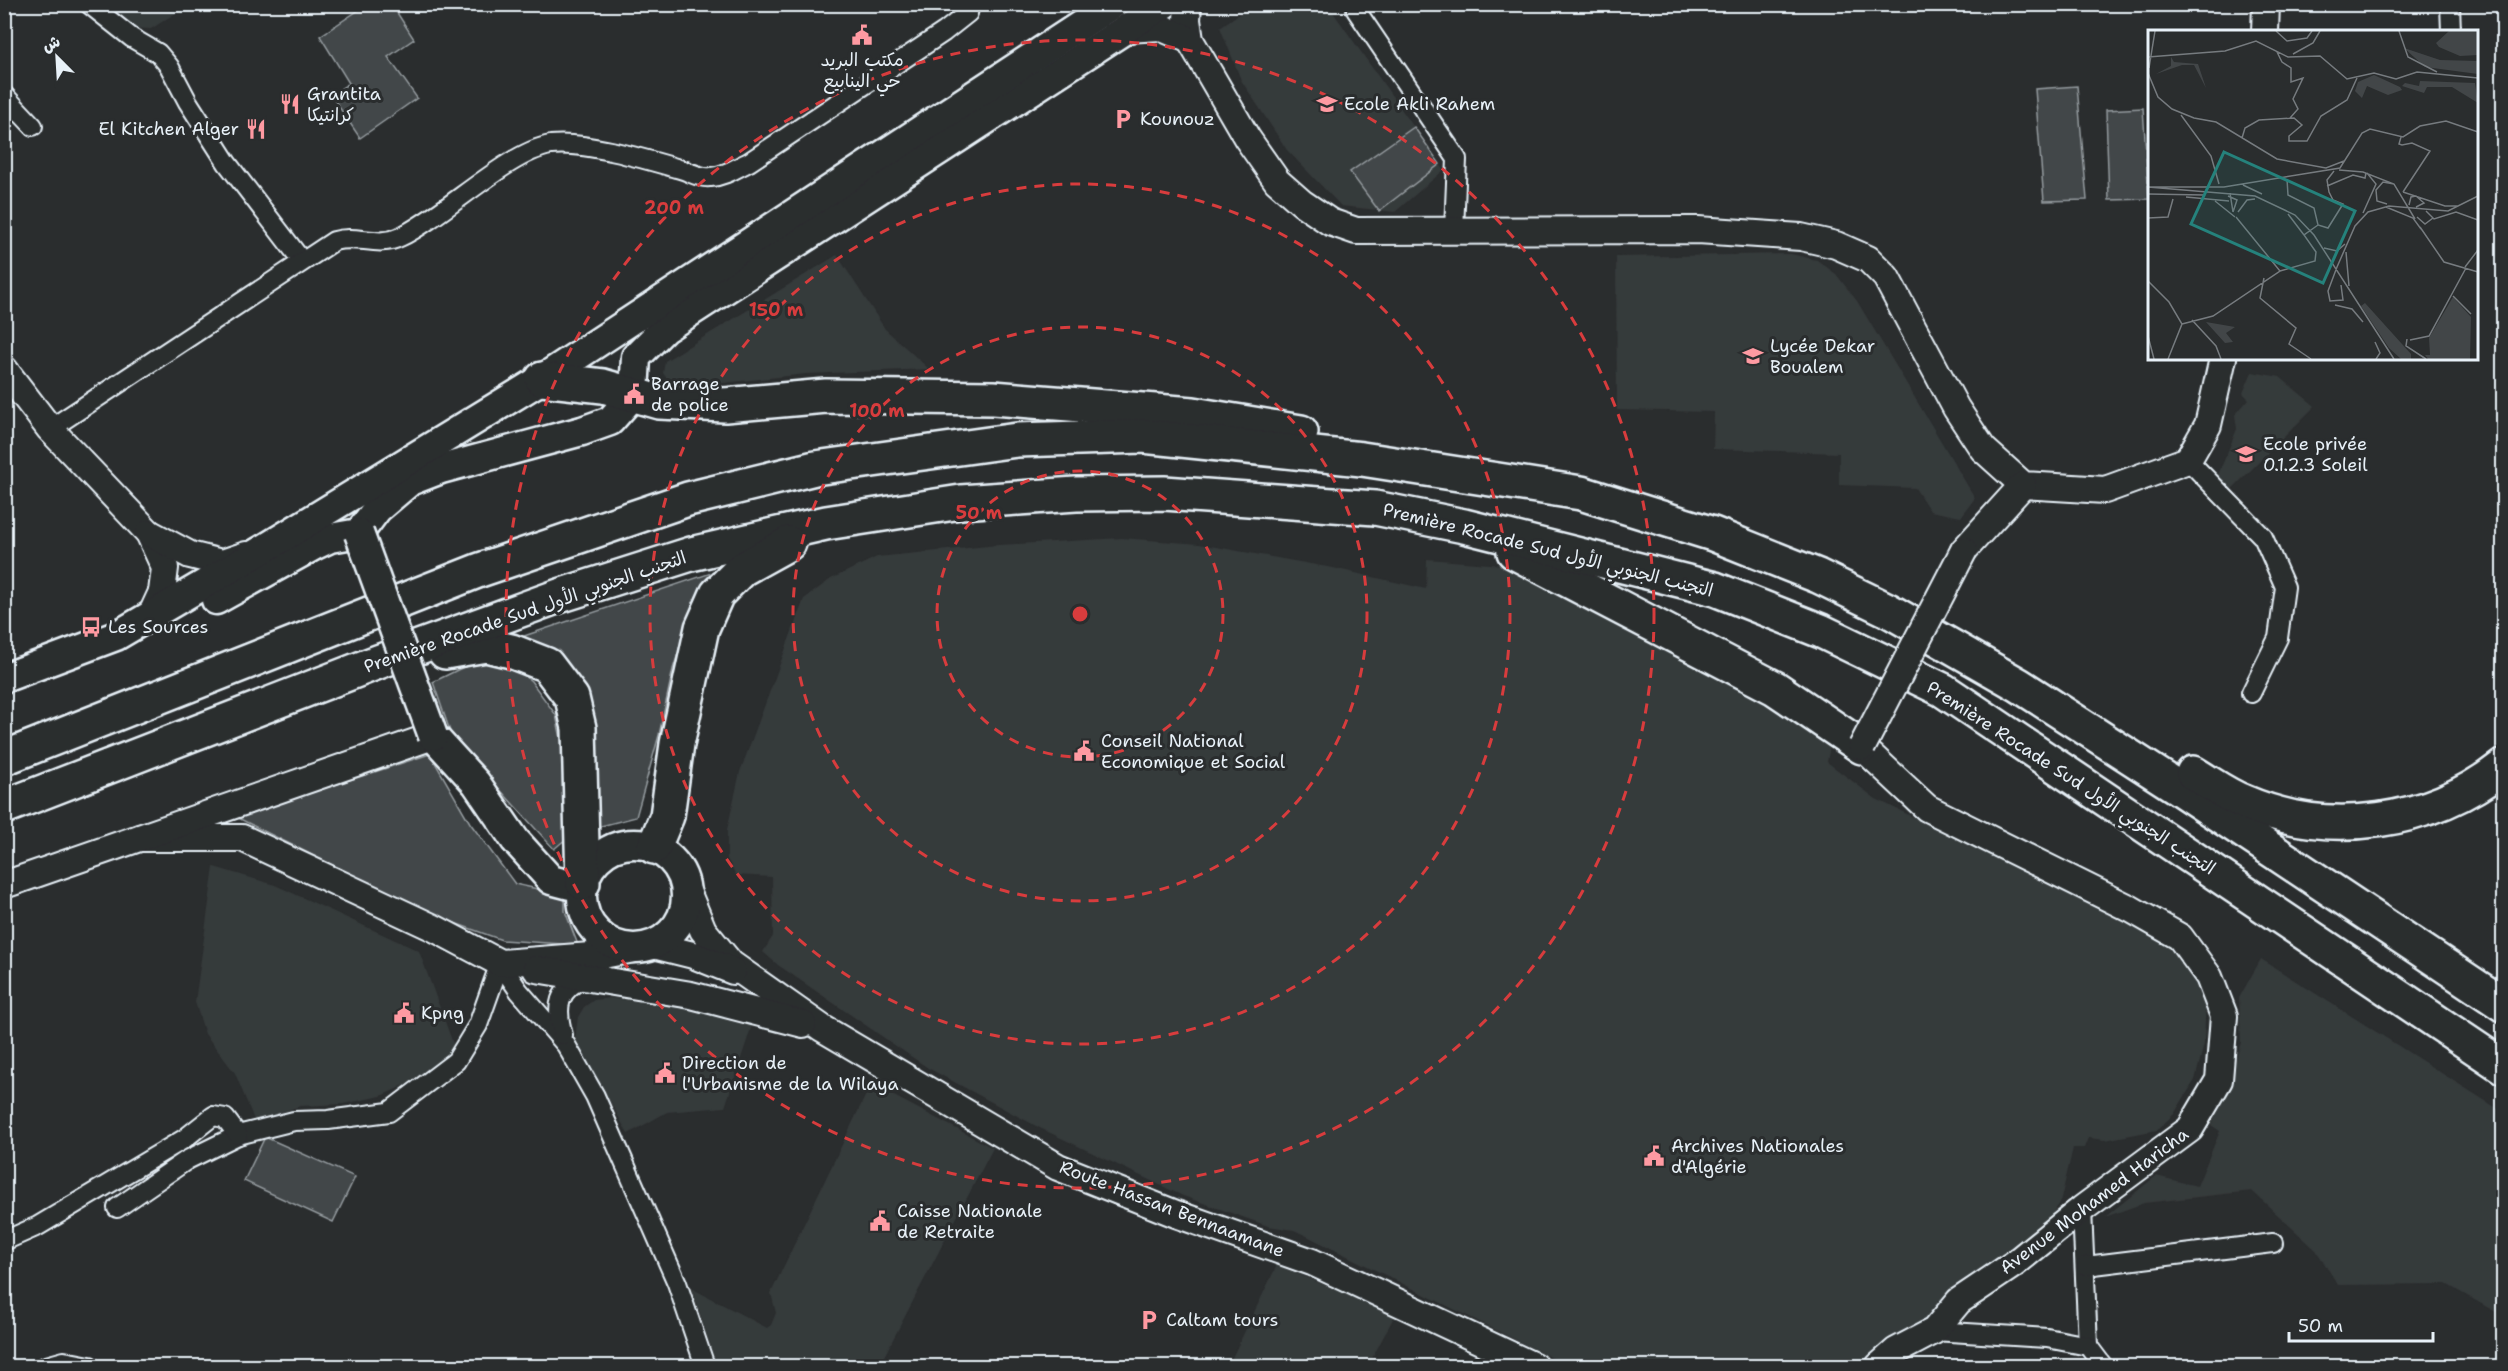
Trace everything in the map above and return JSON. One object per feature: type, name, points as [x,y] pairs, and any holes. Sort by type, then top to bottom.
[{"type":"highway","points":[[542,379],[603,386],[659,402],[725,405],[826,396],[993,398],[1193,414],[1409,451],[1581,493],[1713,534],[1818,576],[1888,610],[2019,686],[2180,789],[2504,1005]]},
{"type":"highway","points":[[4,758],[491,566],[688,499],[815,468],[1017,440],[1143,436],[1362,459],[1581,493]]},
{"type":"highway","name":"Première Rocade Sud التجنب الجنوبي الأول","points":[[4,807],[378,662],[560,596],[691,554],[826,523],[961,502],[1076,494],[1164,493],[1375,508],[1464,526],[1715,589],[1821,631],[1943,690],[2504,1067]]},
{"type":"highway","points":[[654,848],[667,816],[677,744],[702,628],[717,594],[742,568],[826,523]]},
{"type":"highway","points":[[1464,526],[1775,688],[1862,747]]},
{"type":"highway","points":[[378,662],[486,645],[547,665],[572,698],[579,728],[583,884]]},
{"type":"highway","points":[[2019,686],[2043,691],[2079,705],[2243,802],[2296,819],[2325,822],[2381,821],[2406,815],[2465,791],[2504,766]]},
{"type":"highway","points":[[4,817],[51,790]]},
{"type":"main road","points":[[116,636],[150,618],[542,379],[1113,4]]},
{"type":"main road","points":[[4,678],[208,604],[315,545],[330,538],[359,533],[384,502],[410,481],[441,469],[582,431],[610,421],[634,394],[636,357],[664,329],[1164,4]]},
{"type":"main road","points":[[359,533],[433,736],[476,783],[515,840],[551,880],[570,885],[583,884]]},
{"type":"main road","points":[[625,844],[654,848],[668,856],[679,869],[686,889],[684,914],[677,927],[646,947],[622,947],[607,941],[594,930],[585,916],[582,900],[583,884],[598,858],[610,849],[625,844]]},
{"type":"street","points":[[89,4],[132,38],[158,53],[169,66],[188,102],[228,164],[302,261]]},
{"type":"street","points":[[1188,4],[1190,40],[1253,147],[1277,181],[1302,203],[1330,222],[1356,231],[1698,230],[1790,236],[1836,245],[1868,259],[1892,286],[1956,408],[1983,449],[2023,485],[2105,490],[2188,460],[2208,425],[2223,360]]},
{"type":"street","points":[[2265,30],[2266,4]]},
{"type":"street","points":[[2450,4],[2451,30]]},
{"type":"street","points":[[50,429],[334,241],[349,237],[374,243],[399,237],[527,153],[552,145],[580,147],[640,158],[708,178],[725,174],[748,162],[925,45],[971,7]]},
{"type":"street","points":[[1356,10],[1457,159],[1454,230]]},
{"type":"street","points":[[1127,29],[1160,27],[1190,40]]},
{"type":"street","points":[[4,96],[33,126]]},
{"type":"street","points":[[4,369],[50,429],[148,533],[165,568],[162,592],[150,618]]},
{"type":"street","points":[[2188,460],[2263,537],[2285,587],[2278,638],[2251,693]]},
{"type":"street","points":[[1862,747],[1964,550],[2023,485]]},
{"type":"street","points":[[148,533],[190,555],[222,563],[264,549]]},
{"type":"street","points":[[4,885],[433,736]]},
{"type":"street","name":"Avenue Mohamed Haricha","points":[[1862,747],[1927,808],[2131,909],[2180,937],[2209,977],[2224,1016],[2219,1080],[2190,1129],[2082,1209],[2014,1264],[1959,1301],[1934,1331],[1896,1351],[1880,1366]]},
{"type":"street","points":[[140,838],[242,838],[434,928],[500,963],[691,995],[760,999]]},
{"type":"street","name":"Route Hassan Bennaamane","points":[[686,889],[703,930],[760,999]]},
{"type":"street","points":[[500,963],[603,955],[646,947]]},
{"type":"street","name":"Route Hassan Bennaamane","points":[[646,947],[712,962],[760,999],[822,1029],[1058,1167],[1176,1214],[1312,1262],[1534,1366]]},
{"type":"street","points":[[500,963],[519,991],[566,1045],[595,1096],[677,1283],[705,1366]]},
{"type":"street","points":[[117,1208],[187,1160],[238,1135],[294,1121],[328,1120],[389,1112],[456,1061],[478,1025],[500,963]]},
{"type":"street","points":[[566,1045],[556,1013],[559,1001],[574,982],[587,977]]},
{"type":"street","points":[[4,1241],[38,1226],[184,1139],[213,1116],[225,1118],[238,1135]]},
{"type":"street","points":[[2082,1209],[2088,1346],[2103,1366]]},
{"type":"street","points":[[2086,1266],[2273,1243]]},
{"type":"street","points":[[1934,1331],[2047,1338],[2088,1346]]},
{"type":"street","points":[[45,1366],[64,1361],[90,1366]]},
{"type":"shaded area","points":[[368,4],[392,5],[414,39],[388,57],[417,98],[360,138],[331,95],[349,83],[320,36]]},
{"type":"shaded area","points":[[106,5],[188,5],[151,29],[131,28]]},
{"type":"shaded area","name":"Ecole Akli Rahem","points":[[1252,5],[1328,5],[1444,170],[1395,212],[1341,206],[1287,150],[1241,80],[1220,27]]},
{"type":"shaded area","points":[[2077,86],[2087,200],[2044,201],[2035,89]]},
{"type":"shaded area","points":[[2143,108],[2148,199],[2109,200],[2106,110]]},
{"type":"shaded area","points":[[1414,127],[1440,164],[1379,211],[1350,172]]},
{"type":"shaded area","name":"Lycée Dekar Boualem","points":[[1791,254],[1817,260],[1836,274],[1857,301],[1975,498],[1961,517],[1930,511],[1915,488],[1839,485],[1839,453],[1713,449],[1714,412],[1617,410],[1616,257]]},
{"type":"shaded area","points":[[837,255],[885,329],[929,369],[806,374],[723,383],[699,389],[687,389],[670,383],[663,373],[665,361]]},
{"type":"shaded area","name":"Ecole privée 0.1.2.3 Soleil","points":[[2252,372],[2280,377],[2315,406],[2229,492],[2216,480],[2237,429],[2235,415],[2249,399],[2243,393]]},
{"type":"shaded area","points":[[1122,538],[1199,544],[1333,568],[1426,589],[1427,559],[1502,565],[1778,701],[1832,736],[1827,762],[1876,799],[2154,934],[2182,954],[2206,997],[2204,1044],[2195,1080],[2174,1114],[2157,1130],[2105,1140],[2088,1138],[2084,1148],[2073,1148],[2060,1203],[2051,1216],[1877,1366],[1568,1366],[1294,1230],[1268,1226],[1183,1196],[1040,1128],[928,1068],[778,965],[763,952],[773,936],[772,877],[736,875],[727,859],[727,830],[740,772],[804,599],[831,579],[877,557],[998,545]]},
{"type":"shaded area","points":[[720,570],[697,596],[673,669],[659,735],[636,817],[597,827],[561,662],[524,636]]},
{"type":"shaded area","points":[[484,657],[508,663],[531,681],[556,715],[563,748],[567,838],[554,849],[452,737],[433,682]]},
{"type":"shaded area","points":[[430,754],[470,823],[515,884],[565,895],[565,911],[578,945],[502,940],[435,916],[236,817]]},
{"type":"shaded area","points":[[214,867],[275,885],[419,951],[454,1046],[440,1064],[418,1079],[381,1096],[343,1104],[300,1106],[255,1122],[235,1073],[205,1034],[195,1002]]},
{"type":"shaded area","points":[[2261,959],[2503,1112],[2503,1316],[2446,1284],[2338,1285],[2316,1250],[2252,1191],[2144,1203],[2105,1217],[2156,1176],[2197,1186],[2220,1131],[2211,1125],[2226,1096],[2241,1042],[2239,998]]},
{"type":"shaded area","name":"Direction de l'Urbanisme de la Wilaya","points":[[611,998],[755,1016],[725,1107],[667,1112],[628,1134],[575,1038],[578,1017],[584,1007],[594,1000]]},
{"type":"shaded area","name":"Caisse Nationale de Retraite","points":[[871,1084],[993,1148],[879,1366],[717,1366],[691,1288],[767,1328],[771,1325],[776,1313],[771,1293]]},
{"type":"shaded area","points":[[265,1137],[355,1177],[333,1222],[244,1181]]},
{"type":"shaded area","points":[[1277,1265],[1395,1315],[1368,1366],[1228,1366]]},
{"type":"place","name":"مكتب البريد حي الينابيع","points":[[862,35]]},
{"type":"place","name":"Grantita كرانتيكا","points":[[290,104]]},
{"type":"place","name":"Ecole Akli Rahem","points":[[1327,104]]},
{"type":"place","name":"Kounouz","points":[[1123,119]]},
{"type":"place","name":"El Kitchen Alger","points":[[256,129]]},
{"type":"place","name":"Lycée Dekar Boualem","points":[[1753,356]]},
{"type":"place","name":"Barrage de police","points":[[634,394]]},
{"type":"place","name":"Ecole privée 0.1.2.3 Soleil","points":[[2246,454]]},
{"type":"place","name":"Les Sources","points":[[91,627]]},
{"type":"place","name":"Conseil National Economique et Social","points":[[1084,751]]},
{"type":"place","name":"Kpng","points":[[404,1013]]},
{"type":"place","name":"Direction de l'Urbanisme de la Wilaya","points":[[665,1073]]},
{"type":"place","name":"Archives Nationales d'Algérie","points":[[1654,1156]]},
{"type":"place","name":"Caisse Nationale de Retraite","points":[[880,1221]]},
{"type":"place","name":"Caltam tours","points":[[1149,1320]]}]
